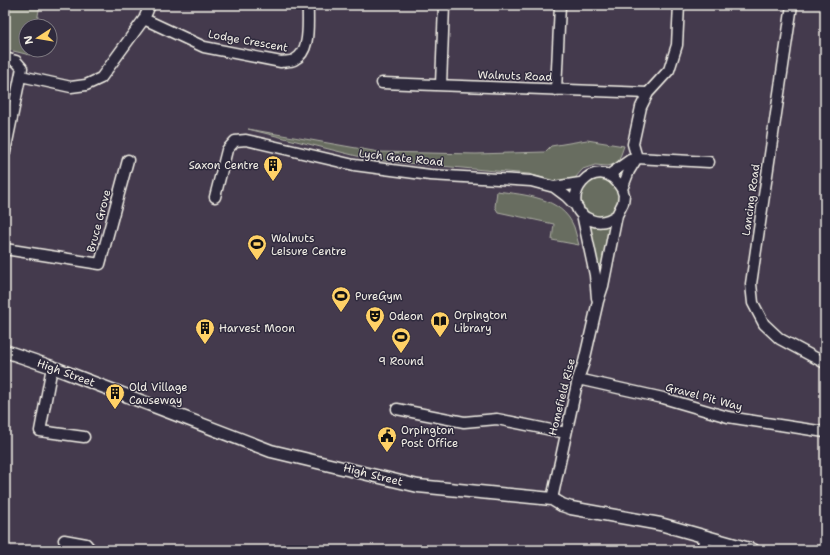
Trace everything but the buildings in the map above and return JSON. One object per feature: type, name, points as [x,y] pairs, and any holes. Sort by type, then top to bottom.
[{"type":"street","points":[[21,76],[71,87],[86,85],[101,78],[144,19],[150,5]]},
{"type":"street","name":"Lodge Crescent","points":[[144,19],[204,47],[281,62],[292,61],[301,55],[306,44],[308,5]]},
{"type":"street","points":[[441,85],[444,5]]},
{"type":"street","points":[[556,90],[560,5]]},
{"type":"street","points":[[637,158],[633,144],[641,107],[648,93],[669,70],[677,45],[679,5]]},
{"type":"street","name":"Lancing Road","points":[[792,5],[751,284],[753,303],[764,324],[780,339],[825,363]]},
{"type":"street","points":[[5,58],[16,61],[22,68],[5,152]]},
{"type":"street","name":"Walnuts Road","points":[[382,83],[648,93]]},
{"type":"street","name":"Lych Gate Road","points":[[215,198],[227,150],[235,141],[246,140],[354,165],[430,175],[531,181],[554,187],[566,196],[580,211]]},
{"type":"street","points":[[608,175],[630,160],[637,158],[709,162]]},
{"type":"street","name":"Homefield Rise","points":[[552,499],[578,379],[603,286],[617,215],[624,203],[622,189],[629,171],[637,158]]},
{"type":"street","name":"Bruce Grove","points":[[5,249],[100,264],[128,160]]},
{"type":"street","points":[[617,215],[607,221],[597,222],[590,220],[580,211],[576,191],[580,183],[592,175],[602,174],[608,175],[616,180],[622,189]]},
{"type":"street","name":"Lych Gate Road","points":[[554,187],[580,183]]},
{"type":"street","name":"Homefield Rise","points":[[580,211],[596,275],[598,301]]},
{"type":"street","name":"High Street","points":[[6,354],[52,367],[272,451],[418,486],[552,499],[571,508],[660,524],[753,550]]},
{"type":"street","points":[[52,367],[40,431],[84,437]]},
{"type":"street","name":"Gravel Pit Way","points":[[578,379],[663,398],[728,417],[825,432]]},
{"type":"street","points":[[397,409],[464,422],[490,419],[502,420],[566,433]]},
{"type":"street","points":[[702,550],[705,536]]},
{"type":"street","points":[[64,540],[86,544],[91,550]]},
{"type":"green space","points":[[5,5],[40,5],[38,18],[18,18],[18,52],[5,49]]},
{"type":"green space","points":[[248,129],[379,152],[476,154],[545,152],[551,146],[587,140],[624,146],[618,163],[608,166],[595,165],[583,169],[574,179],[566,182],[554,181],[529,174],[373,160]]},
{"type":"green space","points":[[596,179],[604,179],[616,188],[619,198],[616,208],[610,214],[604,217],[596,217],[584,208],[581,202],[581,194],[590,182]]},
{"type":"green space","points":[[497,191],[531,196],[552,203],[561,209],[568,217],[574,227],[579,245],[552,240],[554,224],[498,212],[495,207]]},
{"type":"green space","points":[[586,225],[593,227],[605,227],[612,225],[600,280]]},
{"type":"place","name":"Saxon Centre","points":[[273,182]]},
{"type":"place","name":"Walnuts Leisure Centre","points":[[257,261]]},
{"type":"place","name":"PureGym","points":[[341,313]]},
{"type":"place","name":"Odeon","points":[[375,333]]},
{"type":"place","name":"Orpington Library","points":[[440,338]]},
{"type":"place","name":"Harvest Moon","points":[[205,345]]},
{"type":"place","name":"9 Round","points":[[401,354]]},
{"type":"place","name":"Old Village Causeway","points":[[115,410]]},
{"type":"place","name":"Orpington Post Office","points":[[387,453]]}]
